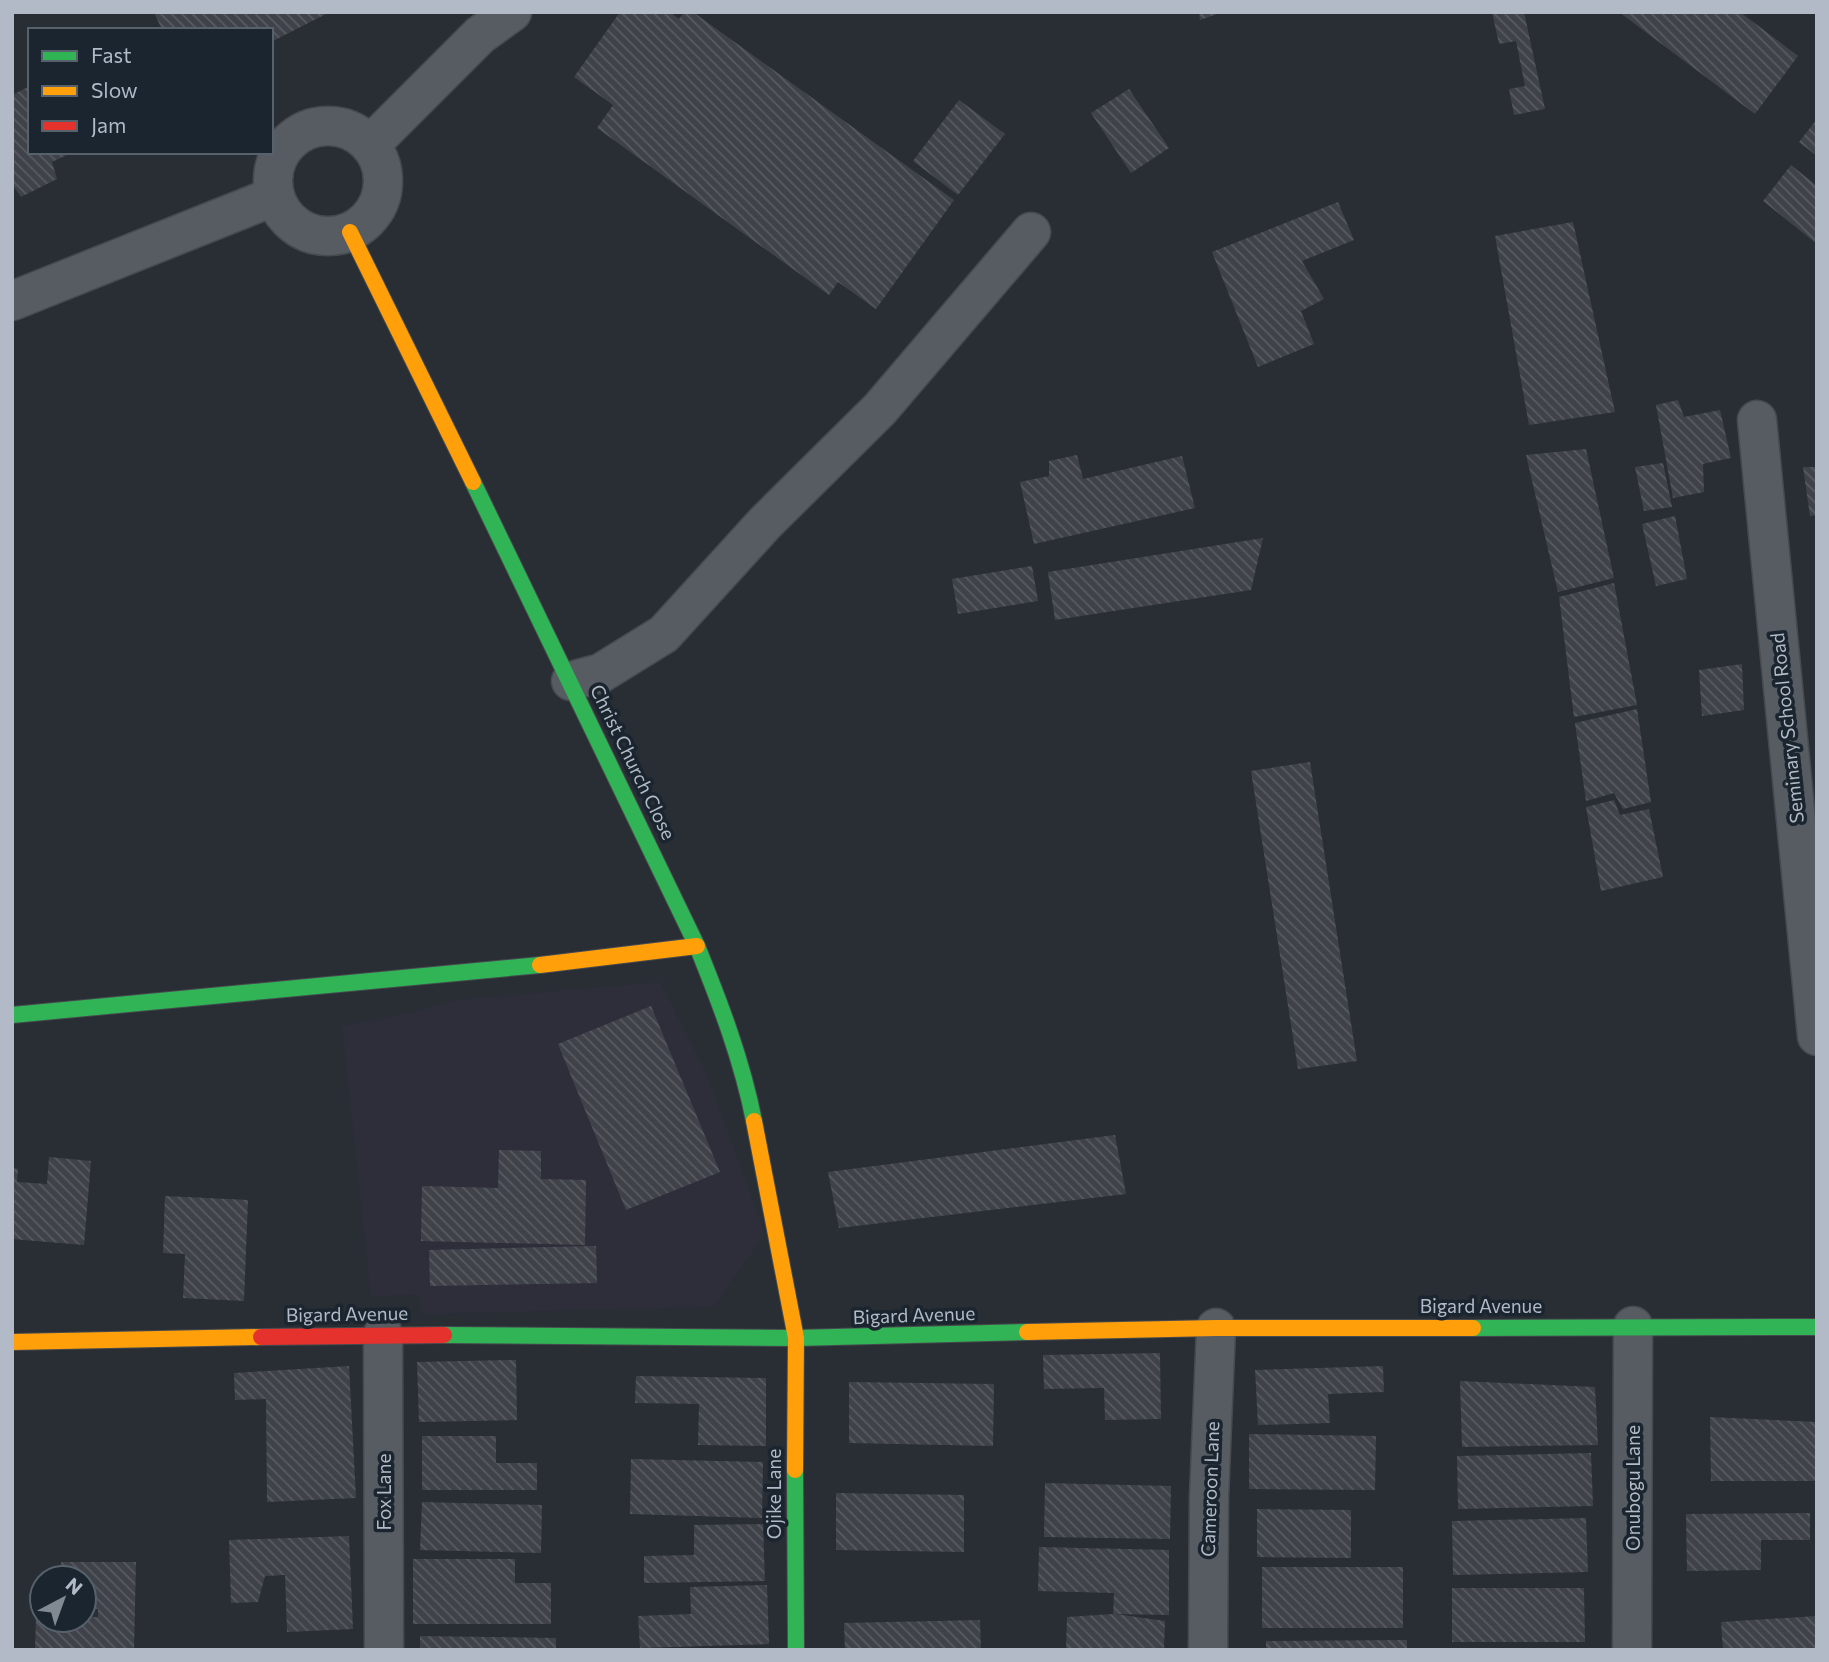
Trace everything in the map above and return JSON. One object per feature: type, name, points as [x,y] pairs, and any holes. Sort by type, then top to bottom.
[{"type":"street","points":[[370,145],[480,35],[512,12]]},
{"type":"street","points":[[319,126],[338,127],[356,134],[370,145],[379,161],[383,178],[382,196],[374,212],[362,225],[350,232],[328,236],[311,234],[295,226],[283,213],[275,196],[272,177],[276,159],[287,144],[302,132],[319,126]]},
{"type":"street","points":[[12,301],[275,196]]},
{"type":"street","name":"Christ Church Close","points":[[350,232],[571,681],[697,946],[747,1085],[796,1338]]},
{"type":"street","points":[[571,681],[601,673],[664,634],[765,523],[880,409],[1031,232]]},
{"type":"street","name":"Seminary School Road","points":[[1757,420],[1817,1036]]},
{"type":"street","points":[[12,1015],[114,1003],[402,980],[593,961],[697,946]]},
{"type":"street","name":"Onubogu Lane","points":[[1632,1650],[1633,1326]]},
{"type":"street","name":"Bigard Avenue","points":[[12,1342],[383,1334],[796,1338],[1216,1328],[1817,1327]]},
{"type":"street","name":"Cameroon Lane","points":[[1208,1650],[1209,1497],[1216,1328]]},
{"type":"street","name":"Fox Lane","points":[[383,1334],[384,1650]]},
{"type":"street","name":"Ojike Lane","points":[[796,1338],[796,1650]]},
{"type":"shaded area","points":[[660,982],[705,1070],[765,1234],[713,1307],[421,1314],[419,1295],[371,1296],[342,1026],[407,1014],[458,1000]]},
{"type":"building","points":[[154,12],[330,12],[273,41],[273,28],[161,28]]},
{"type":"building","points":[[620,12],[670,12],[679,19],[684,12],[693,12],[954,200],[876,309],[838,282],[829,295],[597,128],[613,105],[574,77]]},
{"type":"building","points":[[1199,12],[1220,12],[1220,13],[1200,20]]},
{"type":"building","points":[[1492,12],[1524,12],[1545,109],[1514,115],[1509,89],[1525,86],[1516,41],[1499,44]]},
{"type":"building","points":[[1619,12],[1740,12],[1798,56],[1755,114]]},
{"type":"building","points":[[28,87],[28,154],[69,154],[52,162],[57,179],[21,197],[12,184],[12,95]]},
{"type":"building","points":[[1129,89],[1169,148],[1131,173],[1091,113]]},
{"type":"building","points":[[959,100],[1005,134],[958,195],[913,161]]},
{"type":"building","points":[[1817,119],[1817,156],[1799,142]]},
{"type":"building","points":[[1791,165],[1817,186],[1817,244],[1763,201]]},
{"type":"building","points":[[1338,202],[1354,240],[1302,261],[1324,299],[1301,311],[1314,344],[1258,367],[1212,252]]},
{"type":"building","points":[[1573,222],[1615,412],[1529,425],[1495,236]]},
{"type":"building","points":[[1678,400],[1684,417],[1720,410],[1731,458],[1703,464],[1704,492],[1673,498],[1656,405]]},
{"type":"building","points":[[1586,449],[1614,578],[1558,592],[1526,455]]},
{"type":"building","points":[[1077,455],[1083,479],[1182,456],[1195,508],[1034,544],[1020,482],[1049,476],[1049,461]]},
{"type":"building","points":[[1663,463],[1672,507],[1644,511],[1635,467]]},
{"type":"building","points":[[1803,467],[1817,467],[1817,515],[1810,516]]},
{"type":"building","points":[[1675,516],[1687,579],[1656,586],[1642,524]]},
{"type":"building","points":[[1263,538],[1251,590],[1055,620],[1048,572]]},
{"type":"building","points":[[1032,566],[1038,601],[958,614],[952,579]]},
{"type":"building","points":[[1614,583],[1637,705],[1574,717],[1559,597]]},
{"type":"building","points":[[1742,664],[1744,710],[1702,716],[1699,670]]},
{"type":"building","points":[[1637,709],[1651,802],[1623,809],[1614,793],[1586,801],[1575,723]]},
{"type":"building","points":[[1310,762],[1357,1061],[1298,1069],[1251,771]]},
{"type":"building","points":[[1614,800],[1620,815],[1649,809],[1663,877],[1601,891],[1586,807]]},
{"type":"building","points":[[651,1006],[720,1172],[626,1210],[558,1044]]},
{"type":"building","points":[[1115,1135],[1126,1194],[839,1228],[828,1172]]},
{"type":"building","points":[[499,1150],[541,1151],[541,1179],[586,1180],[585,1245],[421,1241],[422,1186],[498,1188]]},
{"type":"building","points":[[49,1157],[91,1161],[84,1245],[12,1239],[12,1168],[18,1169],[17,1182],[47,1184]]},
{"type":"building","points":[[165,1196],[248,1200],[244,1301],[183,1298],[185,1254],[163,1253]]},
{"type":"building","points":[[596,1246],[597,1283],[430,1286],[429,1250]]},
{"type":"building","points":[[1160,1353],[1161,1419],[1105,1420],[1104,1388],[1044,1389],[1043,1355]]},
{"type":"building","points":[[516,1360],[517,1420],[419,1422],[417,1362]]},
{"type":"building","points":[[349,1366],[356,1498],[267,1502],[266,1399],[235,1400],[234,1373]]},
{"type":"building","points":[[1383,1366],[1384,1392],[1328,1394],[1330,1423],[1258,1425],[1255,1370]]},
{"type":"building","points":[[636,1376],[766,1378],[766,1446],[698,1445],[699,1404],[635,1403]]},
{"type":"building","points":[[1460,1381],[1595,1387],[1598,1445],[1462,1447]]},
{"type":"building","points":[[849,1382],[994,1384],[993,1446],[849,1443]]},
{"type":"building","points":[[1710,1417],[1817,1422],[1817,1481],[1711,1481]]},
{"type":"building","points":[[1249,1434],[1376,1436],[1375,1490],[1249,1489]]},
{"type":"building","points":[[422,1436],[496,1436],[496,1463],[537,1463],[537,1490],[422,1490]]},
{"type":"building","points":[[1591,1453],[1593,1506],[1458,1509],[1457,1456]]},
{"type":"building","points":[[631,1459],[763,1462],[762,1518],[630,1514]]},
{"type":"building","points":[[1045,1483],[1171,1486],[1170,1539],[1044,1537]]},
{"type":"building","points":[[836,1493],[964,1495],[964,1552],[836,1550]]},
{"type":"building","points":[[422,1502],[542,1505],[541,1553],[420,1550]]},
{"type":"building","points":[[1257,1509],[1351,1510],[1351,1558],[1257,1557]]},
{"type":"building","points":[[1810,1513],[1810,1540],[1761,1540],[1761,1570],[1687,1571],[1686,1514]]},
{"type":"building","points":[[1586,1518],[1588,1572],[1453,1575],[1452,1521]]},
{"type":"building","points":[[763,1524],[765,1581],[644,1583],[644,1556],[694,1555],[694,1525]]},
{"type":"building","points":[[349,1536],[353,1629],[287,1632],[285,1575],[265,1576],[258,1602],[231,1603],[229,1540]]},
{"type":"building","points":[[1039,1547],[1169,1550],[1169,1615],[1115,1614],[1165,1621],[1164,1650],[1066,1650],[1067,1617],[1113,1614],[1114,1593],[1038,1591]]},
{"type":"building","points":[[413,1559],[515,1559],[515,1583],[551,1583],[551,1624],[413,1624]]},
{"type":"building","points":[[136,1562],[134,1650],[35,1650],[35,1634],[98,1634],[98,1564],[61,1564]]},
{"type":"building","points":[[1262,1567],[1403,1567],[1403,1628],[1262,1628]]},
{"type":"building","points":[[767,1585],[769,1644],[640,1648],[638,1616],[691,1614],[690,1587]]},
{"type":"building","points":[[1452,1588],[1584,1588],[1585,1642],[1452,1642]]},
{"type":"building","points":[[1817,1616],[1817,1650],[1723,1650],[1721,1622]]},
{"type":"building","points":[[980,1620],[981,1650],[845,1650],[844,1623]]},
{"type":"building","points":[[420,1636],[556,1638],[556,1650],[420,1650]]},
{"type":"building","points":[[1407,1640],[1407,1650],[1266,1650],[1266,1641]]},
{"type":"traffic: fast","points":[[473,482],[697,946],[737,1054],[754,1121]]},
{"type":"traffic: fast","points":[[12,1015],[540,965]]},
{"type":"traffic: fast","points":[[1473,1328],[1817,1327]]},
{"type":"traffic: fast","points":[[444,1335],[796,1338],[1027,1332]]},
{"type":"traffic: fast","points":[[795,1470],[796,1650]]},
{"type":"traffic: slow","points":[[350,232],[473,482]]},
{"type":"traffic: slow","points":[[540,965],[697,946]]},
{"type":"traffic: slow","points":[[754,1121],[796,1338],[795,1470]]},
{"type":"traffic: slow","points":[[1027,1332],[1216,1328],[1473,1328]]},
{"type":"traffic: slow","points":[[12,1342],[261,1337]]},
{"type":"traffic: jam","points":[[261,1337],[444,1335]]}]
